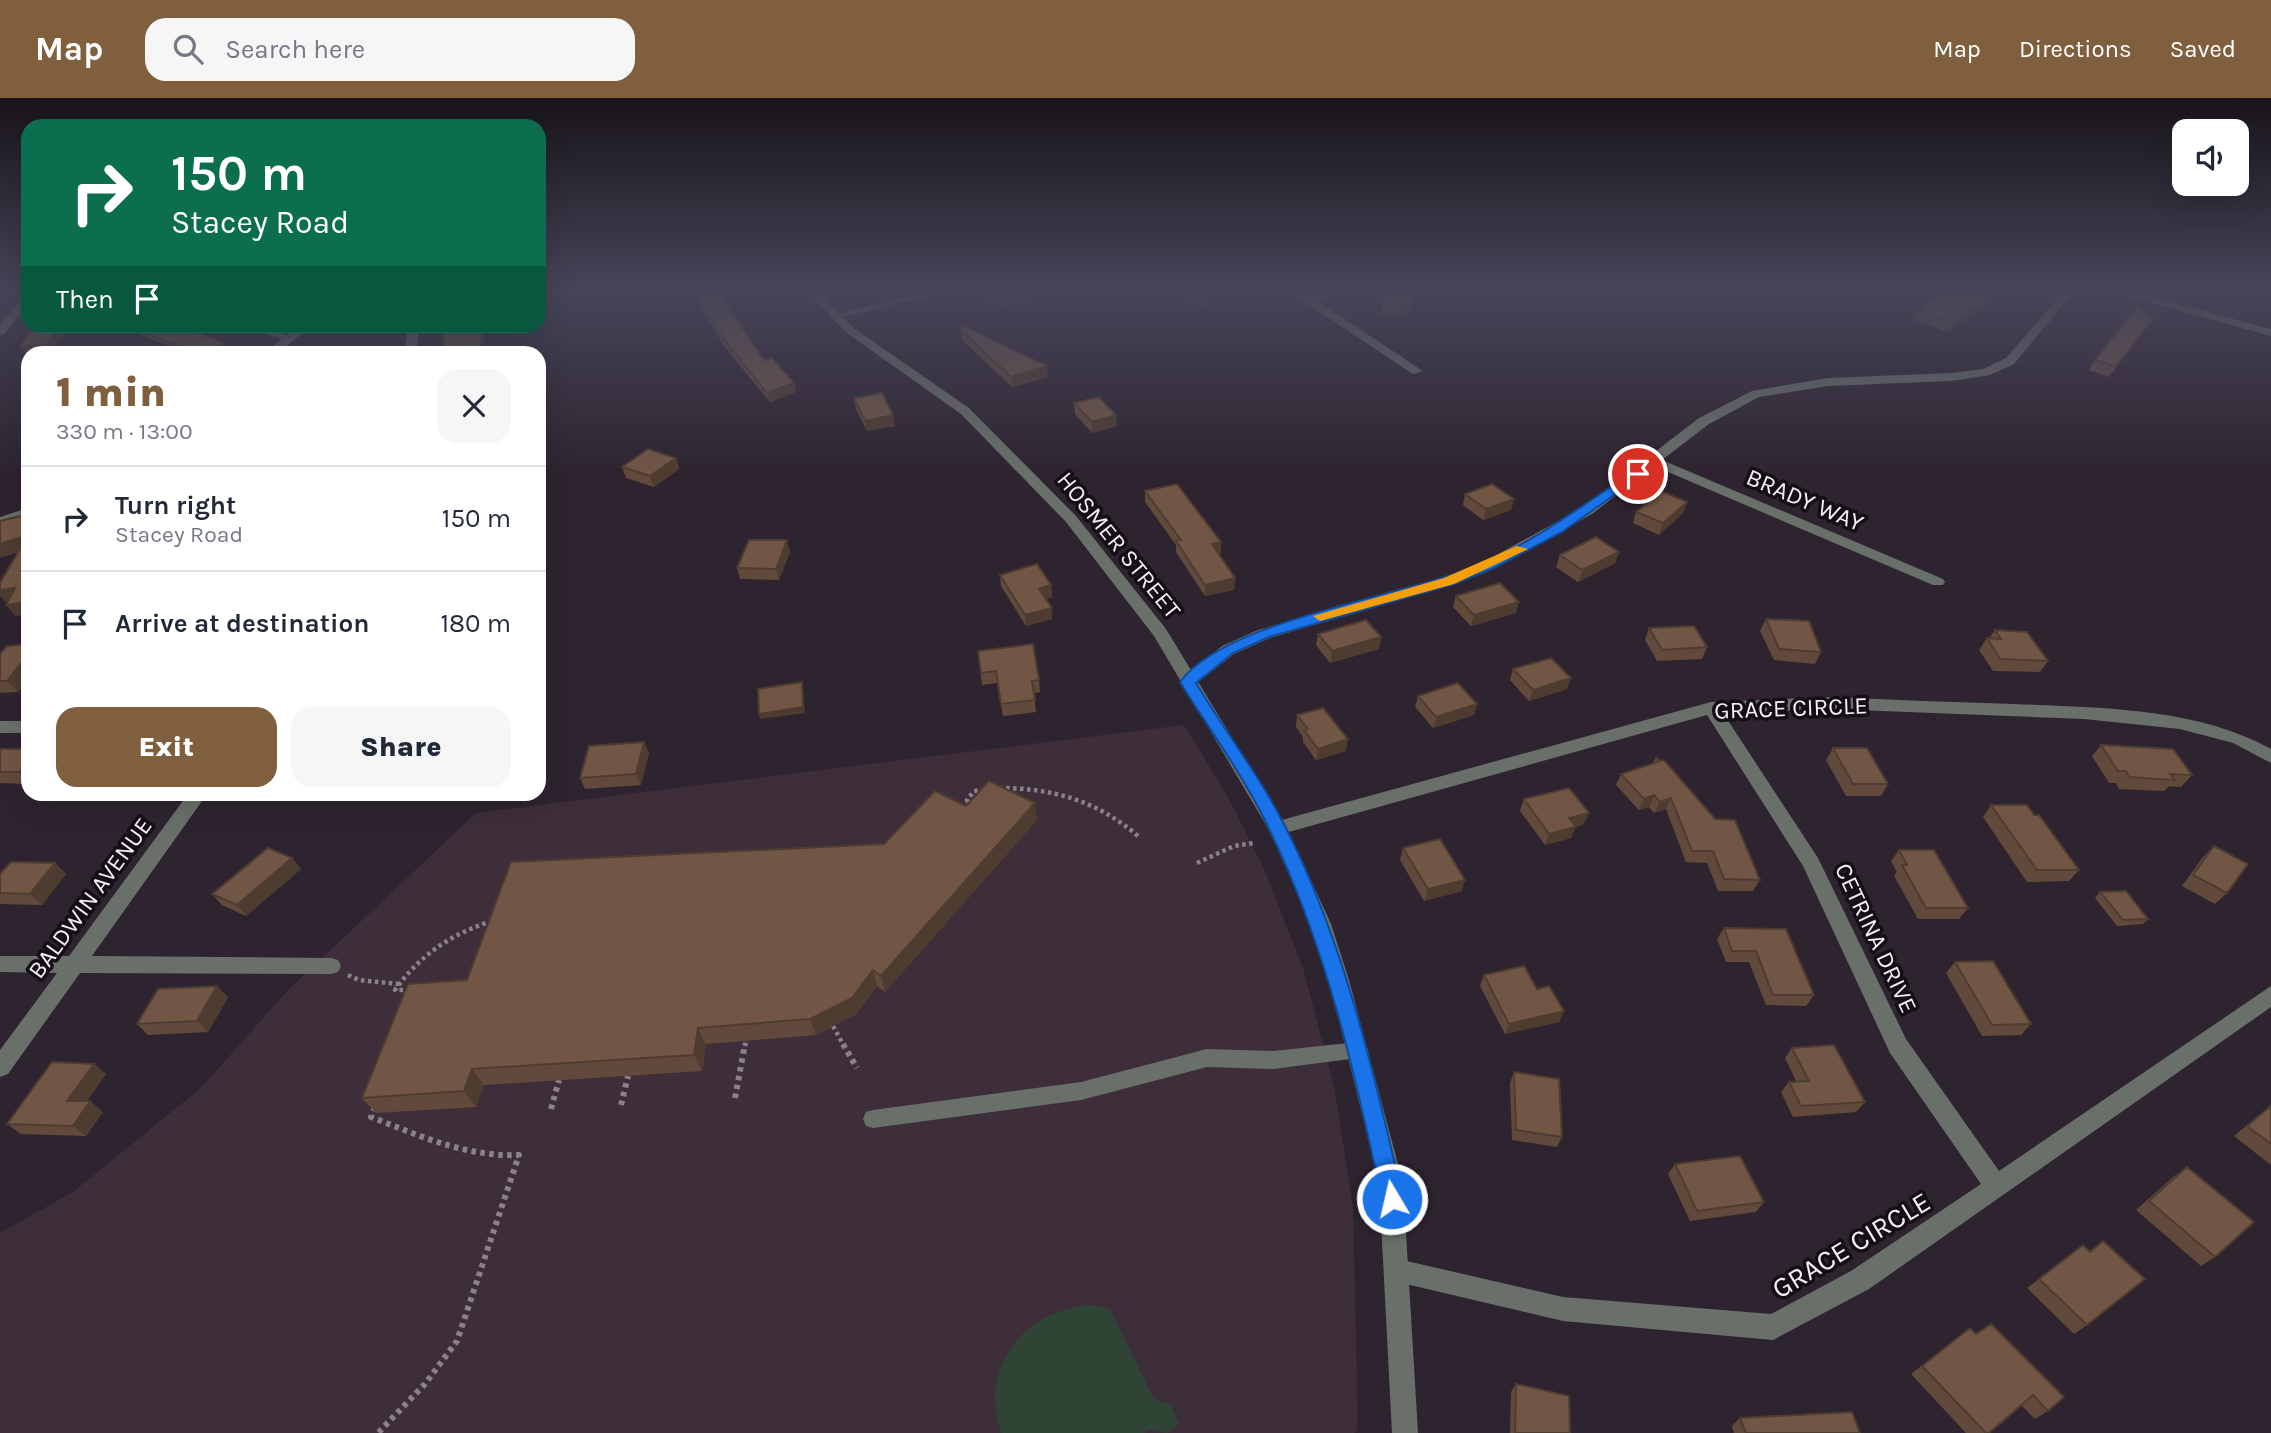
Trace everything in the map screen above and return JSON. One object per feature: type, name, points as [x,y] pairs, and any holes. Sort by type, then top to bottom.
[{"type":"street","name":"HOSMER STREET","points":[[877,350],[965,411],[1028,472],[1115,572],[1160,633],[1187,682],[1278,828],[1321,924],[1358,1050],[1391,1183],[1405,1433]]},
{"type":"street","points":[[1385,350],[1417,371]]},
{"type":"street","points":[[1187,682],[1228,650],[1264,634],[1449,581],[1489,565],[1567,524],[1654,462],[1704,421],[1756,394],[1828,382],[1951,377],[1986,372],[2010,361],[2019,350]]},
{"type":"street","name":"BRADY WAY","points":[[1654,462],[1938,582]]},
{"type":"street","points":[[0,522],[21,514]]},
{"type":"street","name":"GRACE CIRCLE","points":[[1278,828],[1384,801],[1556,749],[1711,708],[1832,703],[2084,713],[2180,723],[2239,740],[2271,757]]},
{"type":"street","name":"CETRINA DRIVE","points":[[1711,708],[1811,863],[1898,1046],[1997,1187]]},
{"type":"street","points":[[0,727],[21,727]]},
{"type":"street","name":"BALDWIN AVENUE","points":[[0,1067],[193,801]]},
{"type":"street","points":[[0,964],[331,966]]},
{"type":"street","name":"GRACE CIRCLE","points":[[1398,1271],[1563,1309],[1773,1327],[1860,1280],[2271,995]]},
{"type":"lane","points":[[873,1119],[1080,1091],[1207,1058],[1273,1060],[1358,1050]]},
{"type":"path","points":[[973,809],[967,800],[974,791],[1025,787],[1060,792],[1098,807],[1139,837]]},
{"type":"path","points":[[1197,863],[1234,846],[1254,843]]},
{"type":"path","points":[[420,991],[395,990],[435,947],[458,932],[495,921]]},
{"type":"path","points":[[331,966],[359,980],[399,984]]},
{"type":"path","points":[[833,1026],[857,1068]]},
{"type":"path","points":[[735,1098],[746,1041]]},
{"type":"path","points":[[621,1104],[628,1076]]},
{"type":"path","points":[[551,1109],[559,1080]]},
{"type":"path","points":[[376,1105],[370,1117],[448,1145],[498,1157],[519,1155],[457,1341],[425,1384],[378,1433]]},
{"type":"shaded area","points":[[1184,725],[1229,799],[1264,869],[1303,968],[1334,1086],[1353,1207],[1358,1430],[1354,1433],[0,1433],[0,1233],[73,1192],[201,1088],[288,990],[476,813]]},
{"type":"green space","points":[[1090,1305],[1110,1309],[1154,1399],[1171,1405],[1179,1424],[1167,1433],[1149,1430],[1144,1433],[1001,1433],[996,1409],[996,1386],[1002,1365],[1012,1346],[1027,1330],[1045,1318],[1066,1309]]},
{"type":"building","points":[[733,350],[757,350],[764,360],[772,358],[794,383],[767,393]]},
{"type":"building","points":[[983,350],[1014,350],[1047,366],[1011,377]]},
{"type":"building","points":[[2103,350],[2128,350],[2116,366],[2095,360]]},
{"type":"building","points":[[882,393],[893,415],[865,421],[854,398]]},
{"type":"building","points":[[1099,397],[1116,415],[1092,422],[1074,403]]},
{"type":"building","points":[[648,449],[676,458],[650,476],[622,467]]},
{"type":"building","points":[[1177,484],[1221,542],[1212,544],[1235,578],[1205,585],[1176,541],[1181,540],[1145,491]]},
{"type":"building","points":[[1492,484],[1514,499],[1486,509],[1465,494]]},
{"type":"building","points":[[1661,491],[1687,502],[1663,523],[1636,512]]},
{"type":"building","points":[[20,516],[21,537],[0,544],[0,521]]},
{"type":"building","points":[[1596,537],[1619,552],[1582,570],[1560,555]]},
{"type":"building","points":[[749,540],[787,540],[776,569],[737,568]]},
{"type":"building","points":[[21,547],[21,603],[6,605],[15,588],[0,590],[0,583]]},
{"type":"building","points":[[1037,564],[1051,585],[1039,589],[1052,608],[1025,615],[1000,575]]},
{"type":"building","points":[[1500,583],[1519,602],[1474,615],[1456,596]]},
{"type":"building","points":[[1766,619],[1809,621],[1821,652],[1779,649]]},
{"type":"building","points":[[1366,620],[1381,637],[1332,651],[1318,634]]},
{"type":"building","points":[[1694,626],[1707,647],[1662,650],[1649,628]]},
{"type":"building","points":[[1995,630],[2027,632],[2048,661],[2000,659],[1987,638],[2001,639]]},
{"type":"building","points":[[1033,644],[1039,680],[1032,681],[1035,700],[1001,704],[996,671],[981,673],[978,651]]},
{"type":"building","points":[[21,645],[21,663],[7,681],[0,681],[0,654],[7,646]]},
{"type":"building","points":[[1551,658],[1571,678],[1533,690],[1513,669]]},
{"type":"building","points":[[802,682],[803,707],[759,714],[758,689]]},
{"type":"building","points":[[1458,683],[1477,704],[1436,717],[1418,696]]},
{"type":"building","points":[[1323,708],[1348,739],[1318,749],[1297,715]]},
{"type":"building","points":[[644,742],[636,774],[580,778],[589,746]]},
{"type":"building","points":[[2101,745],[2173,749],[2192,775],[2170,774],[2175,780],[2129,777],[2126,771],[2118,771]]},
{"type":"building","points":[[1833,748],[1867,748],[1888,784],[1853,784]]},
{"type":"building","points":[[0,749],[21,749],[19,772],[0,772]]},
{"type":"building","points":[[1656,757],[1660,761],[1664,760],[1715,819],[1735,820],[1760,880],[1724,879],[1713,851],[1692,851],[1671,798],[1660,802],[1654,795],[1644,799],[1621,774],[1658,762]]},
{"type":"building","points":[[989,781],[1035,803],[881,976],[873,970],[852,998],[810,1019],[698,1028],[694,1055],[472,1069],[464,1091],[362,1098],[408,984],[467,980],[511,862],[884,844],[935,791],[966,806]]},
{"type":"building","points":[[1569,788],[1589,813],[1569,818],[1576,827],[1549,834],[1524,799]]},
{"type":"building","points":[[1991,805],[2027,805],[2034,815],[2039,815],[2079,870],[2037,870]]},
{"type":"building","points":[[1440,839],[1465,880],[1428,889],[1403,848]]},
{"type":"building","points":[[2214,846],[2248,864],[2227,893],[2193,875]]},
{"type":"building","points":[[268,848],[292,858],[237,905],[212,894]]},
{"type":"building","points":[[1899,850],[1934,850],[1968,908],[1926,908],[1902,865],[1907,865]]},
{"type":"building","points":[[11,862],[55,863],[30,894],[0,893],[0,874]]},
{"type":"building","points":[[2126,891],[2148,919],[2123,920],[2100,892]]},
{"type":"building","points":[[1724,928],[1786,929],[1814,995],[1773,995],[1756,951],[1732,951]]},
{"type":"building","points":[[1993,961],[2031,1024],[1992,1025],[1955,962]]},
{"type":"building","points":[[1524,966],[1537,989],[1549,986],[1564,1011],[1509,1024],[1484,975]]},
{"type":"building","points":[[217,986],[197,1021],[137,1024],[158,989]]},
{"type":"building","points":[[1834,1045],[1865,1102],[1801,1106],[1789,1082],[1809,1081],[1792,1048]]},
{"type":"building","points":[[52,1062],[94,1064],[67,1101],[90,1101],[73,1126],[7,1124]]},
{"type":"building","points":[[1514,1072],[1559,1079],[1562,1137],[1516,1130]]},
{"type":"building","points":[[2271,1106],[2271,1144],[2247,1126]]},
{"type":"building","points":[[1740,1156],[1764,1202],[1697,1211],[1675,1164]]},
{"type":"building","points":[[2187,1167],[2254,1222],[2215,1257],[2149,1201]]},
{"type":"building","points":[[2103,1241],[2145,1279],[2087,1325],[2039,1279],[2083,1245],[2090,1252]]},
{"type":"building","points":[[1991,1324],[2064,1397],[2048,1411],[2033,1395],[1986,1433],[1922,1366],[1970,1328],[1976,1334]]},
{"type":"building","points":[[1516,1384],[1569,1396],[1570,1433],[1515,1433]]},
{"type":"building","points":[[1852,1412],[1860,1433],[1746,1433],[1740,1418]]},
{"type":"slow traffic","points":[[1320,616],[1449,581],[1521,549]]},
{"type":"route","points":[[1392,1199],[1391,1183],[1368,1090],[1321,924],[1278,828],[1187,682],[1228,650],[1264,634],[1449,581],[1489,565],[1557,530],[1638,474]]}]
